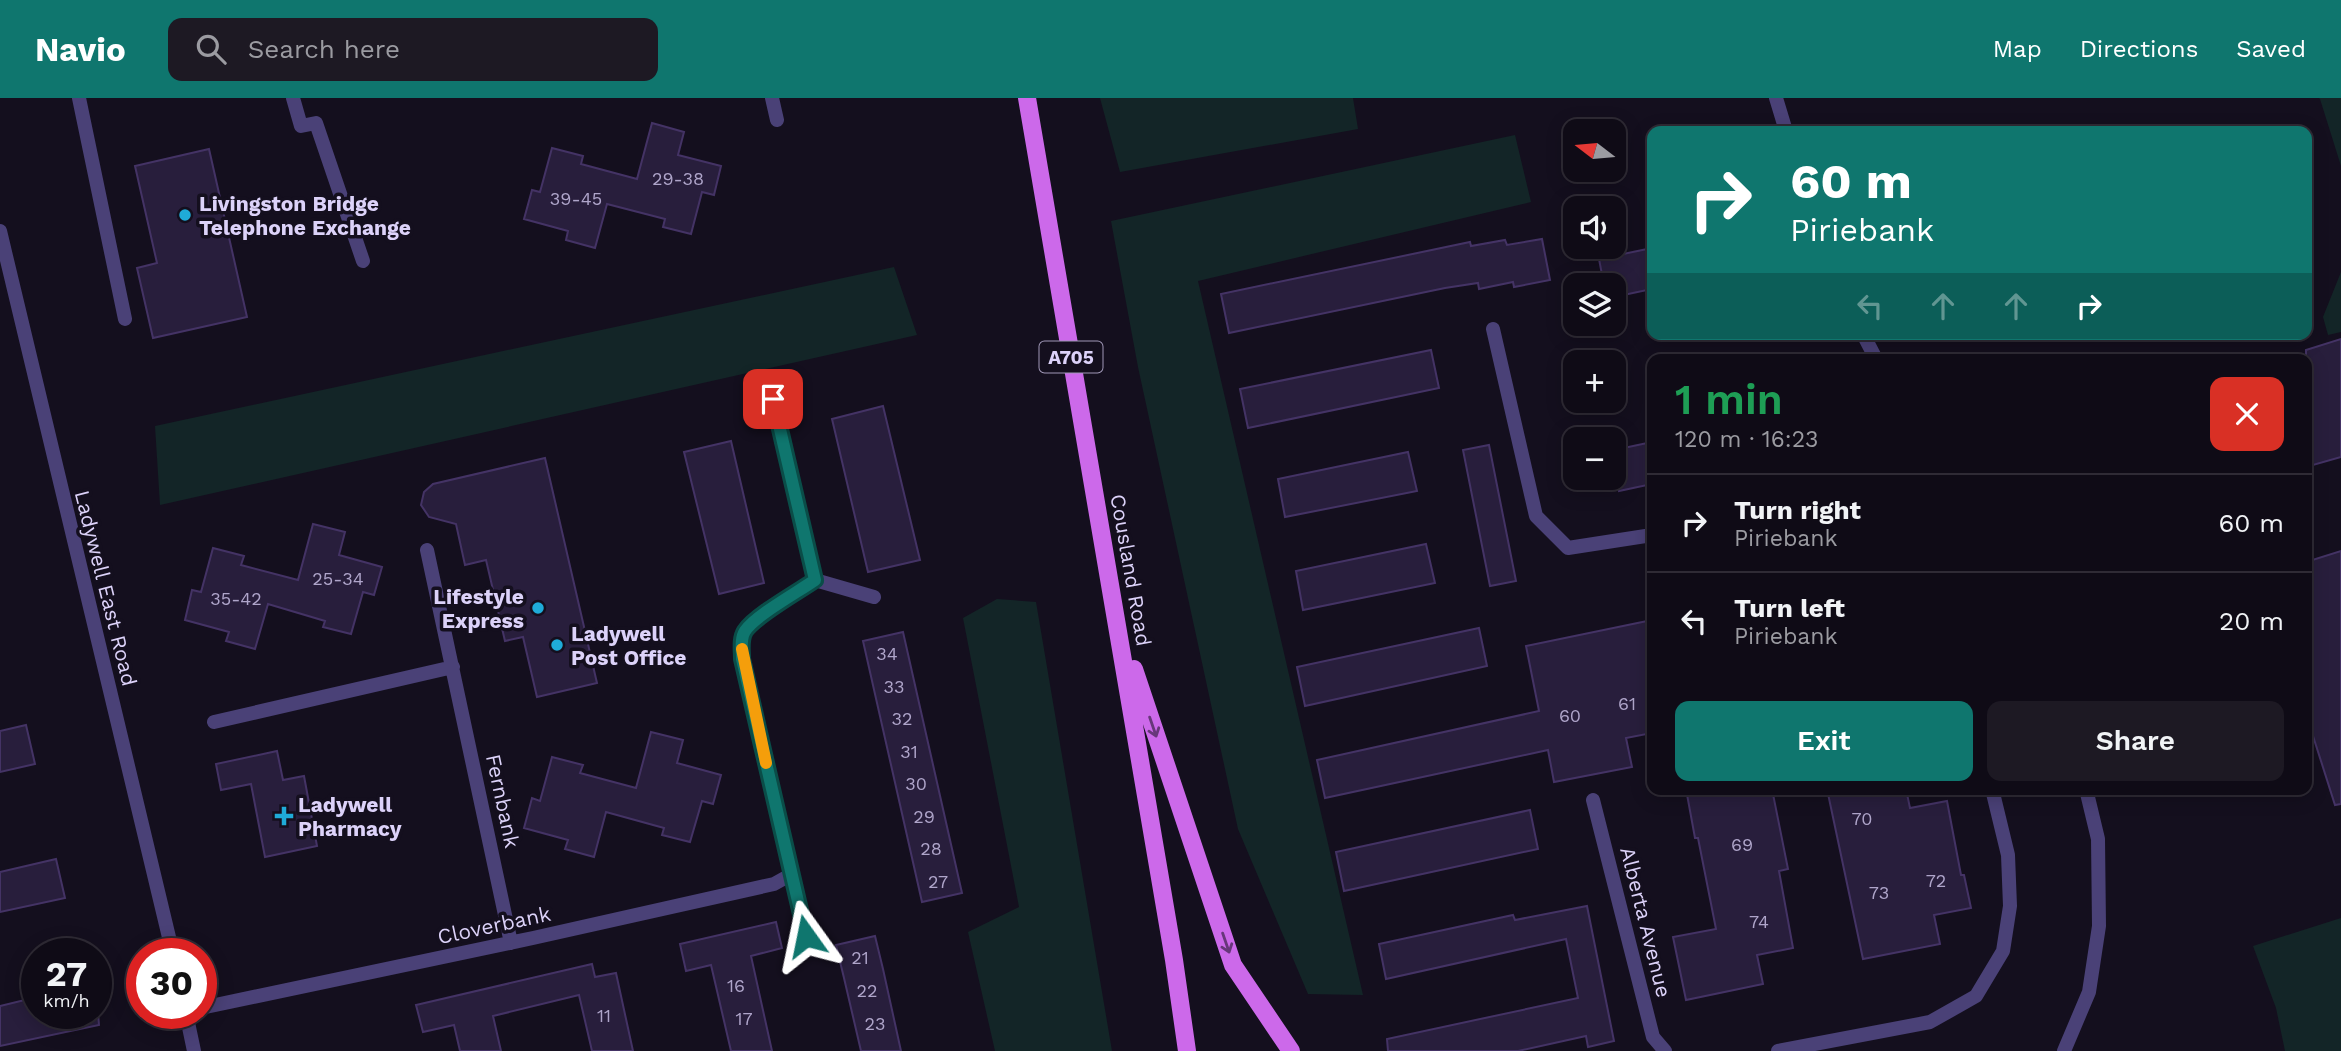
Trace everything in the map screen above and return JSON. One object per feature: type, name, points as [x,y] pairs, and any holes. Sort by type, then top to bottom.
[{"type":"main road","name":"Cousland Road","points":[[1027,98],[1174,960],[1187,1051]]},
{"type":"main road","points":[[1116,616],[1233,965],[1291,1051]]},
{"type":"street","points":[[79,98],[125,319]]},
{"type":"street","points":[[293,98],[301,126],[316,123],[363,261]]},
{"type":"street","points":[[772,98],[777,120]]},
{"type":"street","points":[[1776,98],[1784,126]]},
{"type":"street","name":"Ladywell East Road","points":[[0,231],[169,938]]},
{"type":"street","points":[[1493,329],[1536,516],[1568,548],[1647,536]]},
{"type":"street","points":[[773,399],[815,580]]},
{"type":"street","name":"Fernbank","points":[[427,550],[512,943]]},
{"type":"street","points":[[815,580],[874,597]]},
{"type":"street","points":[[806,936],[742,659],[741,644],[744,632],[815,580]]},
{"type":"street","points":[[214,722],[453,667]]},
{"type":"street","points":[[1778,1051],[1930,1022],[1976,996],[2003,951],[2010,906],[2008,855],[1993,795]]},
{"type":"street","points":[[2064,1051],[2089,992],[2099,926],[2098,839],[2087,795]]},
{"type":"street","name":"Alberta Avenue","points":[[1593,800],[1653,1037],[1665,1051]]},
{"type":"street","name":"Cloverbank","points":[[217,1005],[512,943],[774,884],[792,874]]},
{"type":"street","points":[[189,1029],[194,1051]]},
{"type":"shaded area","points":[[1100,98],[1353,98],[1358,129],[1120,172]]},
{"type":"shaded area","points":[[2341,98],[2341,166],[2320,99]]},
{"type":"shaded area","points":[[1515,135],[1531,202],[1198,281],[1363,995],[1308,994],[1238,829],[1138,367],[1111,221]]},
{"type":"shaded area","points":[[894,267],[917,335],[160,505],[155,426]]},
{"type":"shaded area","points":[[2341,272],[2341,332],[2328,335],[2323,317]]},
{"type":"shaded area","points":[[997,599],[1036,602],[1112,1051],[995,1051],[968,932],[1019,907],[963,618]]},
{"type":"shaded area","points":[[2341,918],[2341,1051],[2285,1051],[2276,1008],[2253,946]]},
{"type":"building","points":[[652,123],[684,132],[678,155],[721,166],[714,195],[702,192],[691,234],[663,227],[665,219],[607,204],[595,248],[566,240],[568,231],[524,219],[532,190],[540,192],[552,148],[583,156],[581,164],[637,179]]},
{"type":"building","name":"Livingston Bridge Telephone Exchange","points":[[209,149],[247,317],[153,338],[137,268],[157,263],[135,166]]},
{"type":"building","points":[[1542,239],[1550,280],[1514,287],[1513,282],[1479,289],[1478,283],[1445,288],[1229,333],[1221,294],[1470,242],[1471,246],[1505,240],[1507,245]]},
{"type":"building","points":[[1647,249],[1647,290],[1626,294],[1626,273],[1602,273],[1599,259],[1626,259],[1626,253]]},
{"type":"building","points":[[2341,339],[2341,457],[2312,465],[2312,354],[2306,354],[2306,350]]},
{"type":"building","points":[[1431,350],[1439,388],[1248,428],[1240,389]]},
{"type":"building","points":[[883,406],[920,560],[868,572],[832,419]]},
{"type":"building","points":[[731,441],[764,583],[719,594],[684,452]]},
{"type":"building","points":[[1647,443],[1647,485],[1626,490],[1626,447]]},
{"type":"building","points":[[1489,445],[1516,581],[1490,586],[1463,450]]},
{"type":"building","points":[[1408,452],[1417,491],[1285,517],[1278,479]]},
{"type":"building","points":[[545,458],[597,683],[537,697],[523,637],[505,641],[486,560],[465,565],[456,524],[429,517],[421,505],[424,492],[433,484]]},
{"type":"building","points":[[313,524],[345,532],[339,555],[382,567],[374,595],[363,592],[351,634],[323,627],[325,621],[268,604],[255,649],[226,641],[229,632],[185,620],[192,590],[201,592],[213,548],[244,556],[241,565],[298,580]]},
{"type":"building","points":[[1426,544],[1435,583],[1303,610],[1296,571]]},
{"type":"building","points":[[2341,551],[2341,804],[2335,805],[2312,733],[2312,560]]},
{"type":"building","points":[[1647,621],[1647,734],[1626,738],[1632,767],[1554,782],[1548,750],[1325,798],[1317,760],[1539,711],[1526,646]]},
{"type":"building","points":[[1479,628],[1487,666],[1305,706],[1297,667]]},
{"type":"building","points":[[903,632],[962,893],[922,902],[863,641]]},
{"type":"building","points":[[26,725],[35,764],[0,772],[0,731]]},
{"type":"building","points":[[651,732],[683,740],[677,763],[721,775],[713,804],[702,801],[690,842],[662,835],[664,828],[606,812],[594,857],[565,849],[568,840],[524,828],[532,798],[540,801],[552,757],[583,765],[580,773],[636,788]]},
{"type":"building","name":"Ladywell Pharmacy","points":[[277,751],[283,780],[304,776],[317,846],[265,857],[251,784],[221,790],[216,764]]},
{"type":"building","points":[[1687,795],[1773,795],[1788,869],[1779,871],[1793,948],[1757,955],[1763,984],[1686,1000],[1673,937],[1716,929],[1698,838],[1695,838]]},
{"type":"building","points":[[1828,795],[1907,795],[1910,808],[1947,801],[1961,875],[1964,875],[1971,908],[1934,915],[1940,944],[1863,959]]},
{"type":"building","points":[[1530,810],[1538,849],[1344,891],[1336,852]]},
{"type":"building","points":[[56,859],[65,898],[0,912],[0,872]]},
{"type":"building","points":[[1587,906],[1614,1041],[1588,1047],[1586,1036],[1518,1051],[1388,1051],[1387,1039],[1578,998],[1566,939],[1386,979],[1379,944],[1513,915],[1515,920]]},
{"type":"building","points":[[776,922],[782,948],[751,956],[772,1051],[731,1051],[711,965],[686,971],[680,944]]},
{"type":"building","points":[[875,936],[901,1051],[861,1051],[836,945]]},
{"type":"building","points":[[592,964],[595,977],[616,973],[633,1051],[592,1051],[579,995],[493,1016],[501,1051],[460,1051],[454,1025],[423,1032],[416,1005]]},
{"type":"building","points":[[21,1001],[21,1029],[80,1029],[0,1046],[0,1006]]},
{"type":"slow traffic","points":[[742,649],[766,763]]},
{"type":"place","name":"Livingston Bridge Telephone Exchange","points":[[185,215]]},
{"type":"place","name":"Lifestyle Express","points":[[538,608]]},
{"type":"place","name":"Ladywell Post Office","points":[[557,645]]},
{"type":"place","name":"Ladywell Pharmacy","points":[[284,816]]},
{"type":"route","points":[[773,399],[815,580],[744,632],[741,644],[742,659],[806,936]]}]
